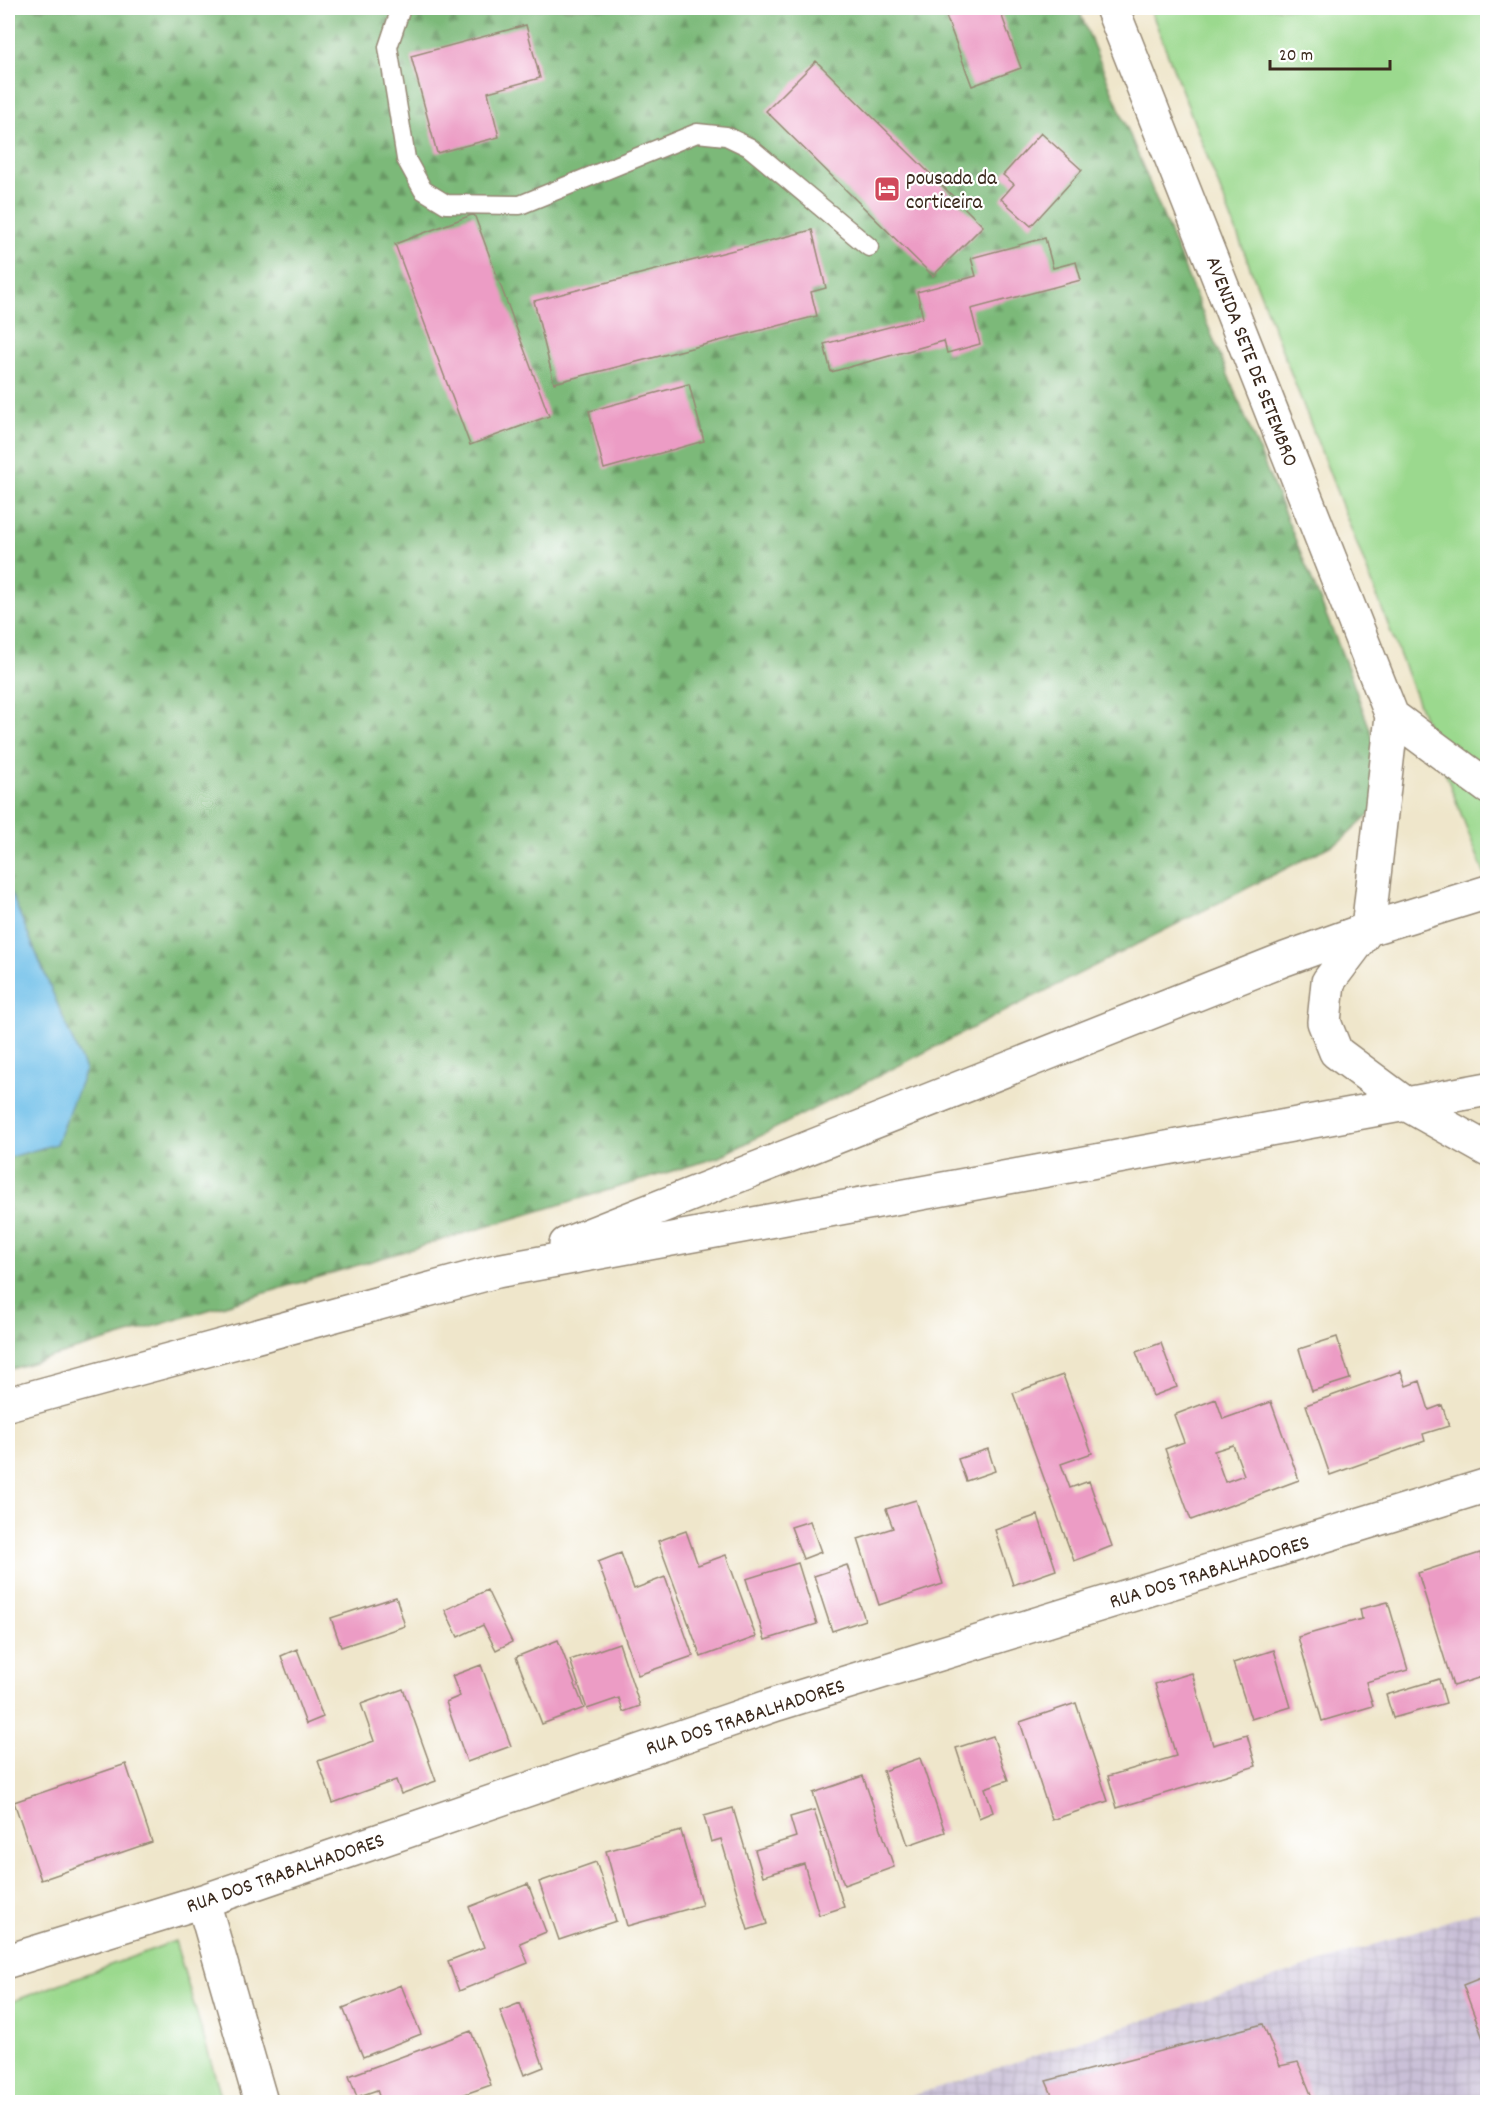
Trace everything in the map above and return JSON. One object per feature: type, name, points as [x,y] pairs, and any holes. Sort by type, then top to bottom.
[{"type":"main road","name":"AVENIDA SETE DE SETEMBRO","points":[[1112,8],[1392,716],[1368,929]]},
{"type":"main road","points":[[1392,716],[1488,787]]},
{"type":"main road","points":[[497,1271],[1262,968],[1368,929],[1488,892]]},
{"type":"main road","points":[[1368,929],[1328,982],[1324,1022],[1336,1052],[1406,1104],[1488,1150]]},
{"type":"main road","points":[[8,1404],[497,1271],[1488,1089]]},
{"type":"main road","name":"RUA DOS TRABALHADORES","points":[[8,1961],[203,1901],[777,1704],[1488,1485]]},
{"type":"main road","points":[[203,1901],[261,2103]]},
{"type":"lane","points":[[401,8],[388,47],[406,159],[423,190],[446,204],[520,205],[697,133],[726,136],[749,147],[869,247]]},
{"type":"shaded area","points":[[1487,1908],[1487,2102],[893,2102]]},
{"type":"green space","points":[[8,8],[1078,8],[1347,666],[1393,793],[1342,840],[719,1157],[8,1370]]},
{"type":"green space","points":[[1150,8],[1487,8],[1487,881]]},
{"type":"green space","points":[[175,1941],[223,2102],[8,2102],[8,2003]]},
{"type":"water","points":[[8,886],[85,1070],[56,1144],[8,1158]]},
{"type":"building","points":[[943,8],[999,8],[1021,68],[972,86]]},
{"type":"building","points":[[526,25],[540,78],[488,92],[499,137],[437,153],[411,56]]},
{"type":"building","points":[[816,61],[983,226],[933,276],[766,111]]},
{"type":"building","points":[[1041,133],[1082,170],[1031,226],[1001,199],[1014,184],[1003,175]]},
{"type":"building","points":[[474,214],[549,416],[470,445],[395,244]]},
{"type":"building","points":[[812,230],[826,288],[811,292],[817,316],[554,383],[534,301]]},
{"type":"building","points":[[1045,238],[1053,268],[1076,262],[1081,280],[971,309],[980,344],[947,353],[944,341],[831,372],[824,344],[923,318],[917,292],[976,276],[971,258]]},
{"type":"building","points":[[689,384],[704,441],[604,469],[589,411]]},
{"type":"building","points":[[1337,1337],[1350,1379],[1312,1391],[1299,1349]]},
{"type":"building","points":[[1161,1343],[1177,1387],[1153,1396],[1136,1352]]},
{"type":"building","points":[[1401,1371],[1406,1386],[1420,1381],[1429,1410],[1442,1405],[1449,1426],[1423,1434],[1425,1441],[1330,1475],[1306,1405]]},
{"type":"building","points":[[1063,1375],[1092,1453],[1061,1464],[1070,1488],[1089,1481],[1112,1546],[1074,1561],[1013,1393]]},
{"type":"building","points":[[1216,1399],[1223,1419],[1271,1402],[1299,1480],[1191,1520],[1165,1449],[1184,1442],[1174,1415]],"holes":[[[1233,1445],[1244,1475],[1225,1482],[1214,1451]]]},
{"type":"building","points":[[988,1449],[995,1471],[966,1481],[958,1459]]},
{"type":"building","points":[[916,1500],[943,1584],[879,1605],[858,1539],[893,1528],[886,1509]]},
{"type":"building","points":[[1038,1515],[1056,1570],[1013,1585],[995,1530]]},
{"type":"building","points":[[810,1521],[821,1552],[803,1559],[791,1527]]},
{"type":"building","points":[[686,1531],[698,1565],[726,1555],[756,1637],[701,1657],[658,1541]]},
{"type":"building","points":[[621,1553],[634,1589],[665,1577],[693,1656],[638,1675],[598,1562]]},
{"type":"building","points":[[1480,1553],[1488,1577],[1488,1675],[1453,1686],[1418,1573]]},
{"type":"building","points":[[798,1563],[817,1624],[765,1640],[746,1579]]},
{"type":"building","points":[[847,1565],[865,1620],[832,1631],[814,1576]]},
{"type":"building","points":[[487,1590],[512,1642],[496,1650],[483,1625],[458,1637],[445,1610]]},
{"type":"building","points":[[396,1597],[405,1626],[341,1647],[331,1618]]},
{"type":"building","points":[[1388,1602],[1408,1670],[1366,1682],[1373,1706],[1322,1721],[1298,1637],[1362,1619],[1360,1609]]},
{"type":"building","points":[[558,1640],[584,1708],[542,1724],[516,1657]]},
{"type":"building","points":[[619,1643],[640,1706],[623,1712],[619,1698],[587,1709],[570,1660]]},
{"type":"building","points":[[297,1649],[323,1717],[306,1724],[281,1656]]},
{"type":"building","points":[[1274,1650],[1291,1707],[1251,1719],[1233,1663]]},
{"type":"building","points":[[481,1665],[511,1746],[467,1762],[446,1702],[460,1696],[452,1676]]},
{"type":"building","points":[[1192,1673],[1213,1745],[1247,1735],[1256,1766],[1117,1808],[1108,1776],[1176,1756],[1155,1684]]},
{"type":"building","points":[[1439,1679],[1446,1703],[1393,1718],[1386,1695]]},
{"type":"building","points":[[403,1689],[436,1781],[401,1794],[396,1780],[333,1803],[318,1761],[374,1741],[361,1704]]},
{"type":"building","points":[[1076,1703],[1108,1801],[1052,1820],[1020,1722]]},
{"type":"building","points":[[993,1736],[1008,1780],[985,1788],[993,1812],[979,1818],[956,1748]]},
{"type":"building","points":[[920,1758],[945,1832],[908,1845],[883,1771]]},
{"type":"building","points":[[126,1764],[152,1842],[41,1880],[14,1802]]},
{"type":"building","points":[[863,1776],[894,1867],[844,1885],[813,1793]]},
{"type":"building","points":[[733,1808],[767,1924],[748,1930],[721,1839],[711,1842],[704,1816]]},
{"type":"building","points":[[814,1810],[844,1907],[819,1915],[804,1864],[763,1876],[755,1850],[796,1837],[790,1817]]},
{"type":"building","points":[[681,1831],[702,1905],[627,1926],[606,1851]]},
{"type":"building","points":[[596,1862],[616,1921],[559,1940],[539,1882]]},
{"type":"building","points":[[528,1884],[546,1932],[520,1943],[528,1963],[459,1991],[448,1961],[484,1947],[469,1907]]},
{"type":"building","points":[[1488,1975],[1488,2049],[1487,2049],[1463,1985]]},
{"type":"building","points":[[401,1985],[421,2034],[363,2057],[343,2008]]},
{"type":"building","points":[[520,2003],[544,2067],[524,2075],[500,2011]]},
{"type":"building","points":[[1263,2024],[1280,2066],[1298,2062],[1314,2102],[1055,2102],[1046,2081]]},
{"type":"building","points":[[471,2031],[491,2085],[442,2102],[381,2102],[377,2090],[357,2097],[349,2076]]},
{"type":"place","name":"pousada da corticeira","points":[[887,189]]}]
